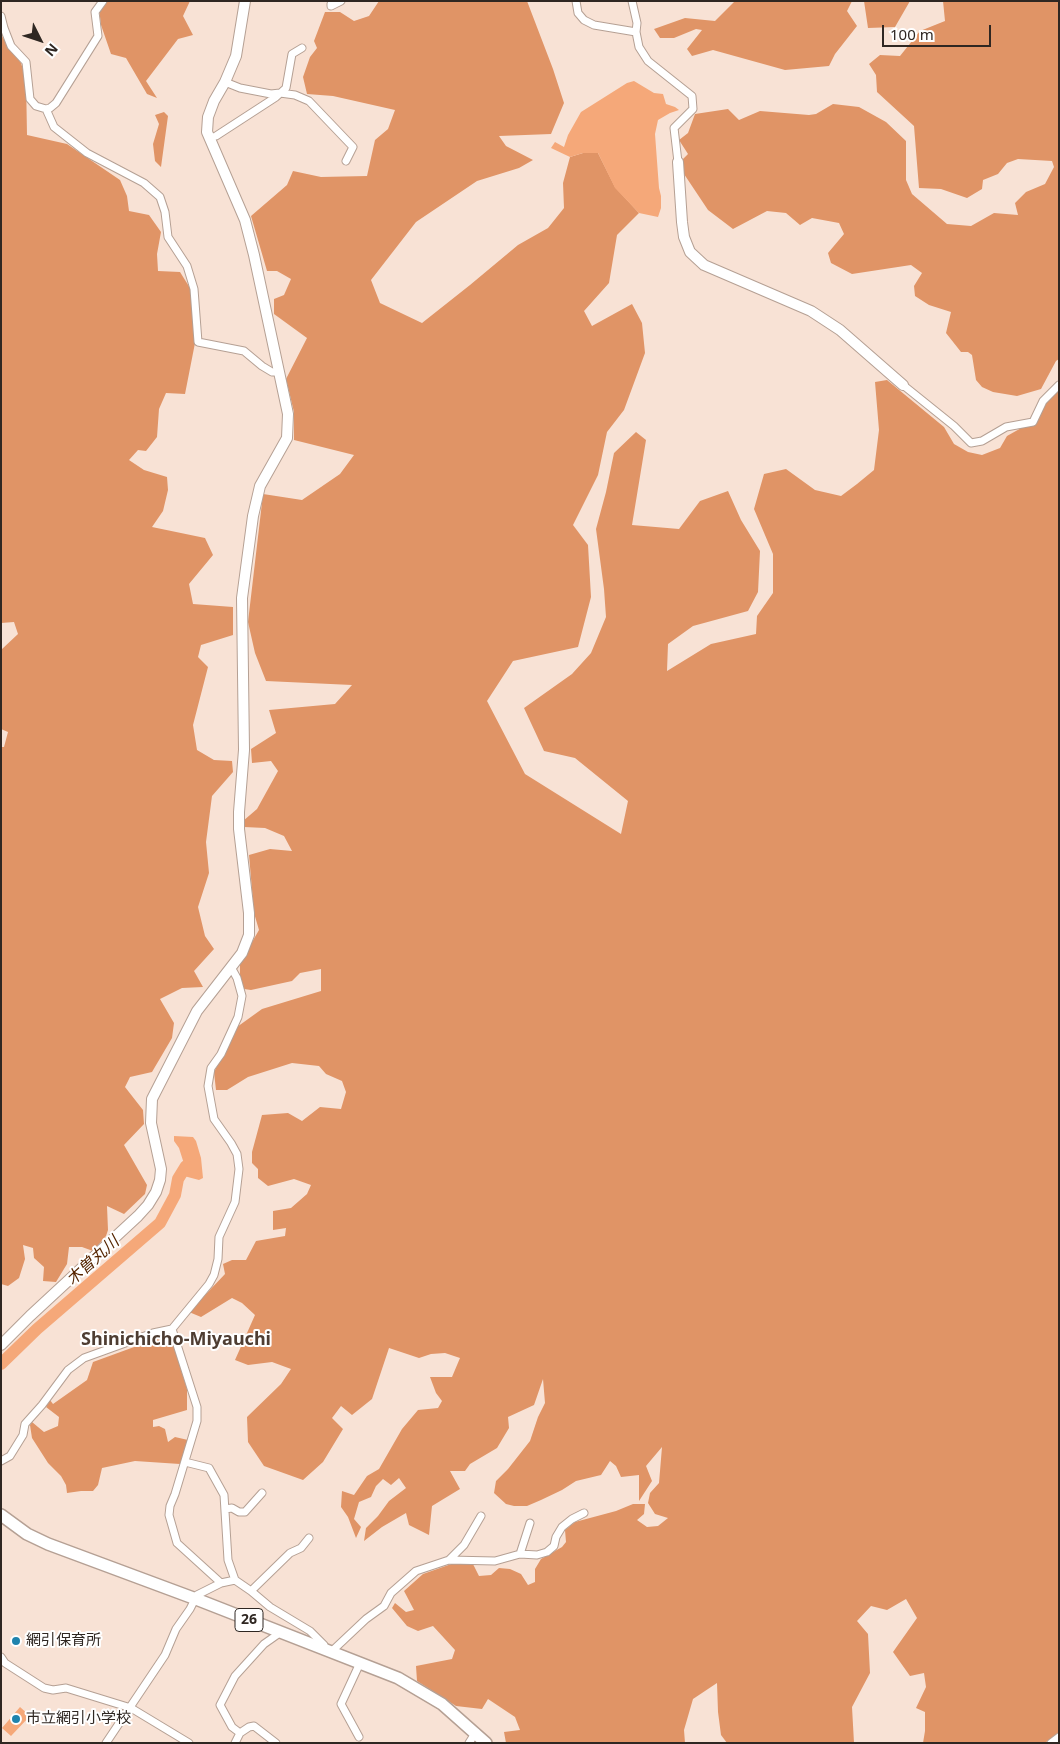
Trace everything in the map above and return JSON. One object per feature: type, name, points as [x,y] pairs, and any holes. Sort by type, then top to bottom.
[{"type":"main road","name":"26","points":[[1,1515],[27,1534],[48,1544],[196,1599],[398,1678],[442,1704],[476,1732],[486,1743]]},
{"type":"street","points":[[1,16],[11,46],[26,62],[30,99],[36,106],[46,109],[56,103],[98,36],[95,12],[103,1]]},
{"type":"street","points":[[1,1345],[138,1216],[156,1192],[160,1169],[152,1123],[152,1100],[197,1011],[213,989],[232,969],[242,953],[249,935],[249,913],[239,829],[244,750],[242,598],[253,516],[260,486],[288,438],[288,414],[245,220],[207,132],[208,117],[214,101],[225,82],[236,56],[245,1]]},
{"type":"street","points":[[333,1],[331,6],[341,1]]},
{"type":"street","points":[[576,1],[578,12],[584,20],[594,25],[636,32]]},
{"type":"street","points":[[632,1],[637,23],[636,32],[639,47],[648,61],[692,96],[693,109],[674,128],[684,237],[690,252],[704,265],[811,311],[840,330],[954,426],[971,443],[982,441],[1006,427],[1033,422],[1043,400],[1059,385]]},
{"type":"street","points":[[209,138],[216,136],[286,88],[292,54],[302,48]]},
{"type":"street","points":[[225,82],[240,88],[271,94],[295,95],[309,101],[353,147],[346,161]]},
{"type":"street","points":[[46,109],[54,127],[87,153],[144,183],[160,197],[165,212],[168,236],[187,266],[194,289],[198,342],[244,351],[262,366],[272,372],[279,372]]},
{"type":"street","points":[[1,1462],[10,1456],[23,1435],[25,1424],[68,1370],[84,1358],[153,1333],[172,1329],[209,1284],[214,1275],[218,1259],[219,1237],[235,1202],[239,1169],[237,1154],[214,1120],[208,1086],[211,1068],[221,1054],[238,1018],[242,996],[237,978],[232,969]]},
{"type":"street","points":[[172,1329],[197,1407],[196,1422],[170,1506],[169,1515],[177,1543],[221,1584]]},
{"type":"street","points":[[185,1462],[208,1468],[224,1495],[228,1560],[235,1580],[270,1607],[310,1631],[328,1650],[384,1606],[391,1593],[416,1571],[449,1560],[495,1561],[520,1554],[537,1555],[547,1552],[554,1546],[556,1537],[562,1527],[584,1513]]},
{"type":"street","points":[[225,1508],[245,1512],[262,1493]]},
{"type":"street","points":[[449,1560],[464,1544],[480,1516]]},
{"type":"street","points":[[520,1554],[530,1523]]},
{"type":"street","points":[[251,1591],[290,1553],[301,1548],[309,1538]]},
{"type":"street","points":[[106,1743],[165,1655],[176,1629],[197,1595],[235,1580]]},
{"type":"street","points":[[240,1734],[232,1727],[220,1705],[235,1676],[264,1644],[281,1632]]},
{"type":"street","points":[[1,1656],[6,1663],[44,1688],[52,1690],[66,1688],[130,1708],[189,1743]]},
{"type":"street","points":[[359,1737],[342,1704],[360,1663]]},
{"type":"street","points":[[235,1743],[240,1734],[249,1727],[254,1726],[276,1743]]},
{"type":"street","points":[[469,1743],[476,1732]]},
{"type":"street","points":[[1051,1743],[1059,1737]]},
{"type":"shaded area","points":[[105,1],[190,1],[183,16],[193,35],[178,39],[146,81],[157,98],[147,94],[126,58],[111,54],[101,25],[99,9]]},
{"type":"shaded area","points":[[379,1],[527,1],[564,103],[551,134],[499,136],[506,146],[533,160],[519,168],[477,181],[416,222],[371,280],[380,303],[422,323],[518,245],[548,228],[564,208],[563,183],[570,157],[583,153],[598,153],[615,187],[639,213],[617,235],[609,283],[584,311],[592,326],[632,304],[642,323],[645,353],[624,410],[607,432],[598,475],[573,525],[588,545],[591,597],[578,647],[513,661],[487,701],[525,774],[621,834],[628,801],[575,758],[544,751],[524,708],[572,674],[591,653],[606,617],[596,529],[614,453],[636,432],[646,440],[632,525],[679,529],[700,501],[728,491],[741,520],[760,551],[758,592],[748,611],[693,626],[668,644],[667,671],[711,644],[756,634],[757,616],[773,593],[773,554],[754,509],[764,474],[786,469],[815,490],[841,496],[874,470],[879,430],[875,382],[887,380],[944,427],[954,444],[968,452],[982,455],[1000,448],[1007,436],[1023,427],[1036,423],[1046,402],[1059,389],[1059,1732],[1045,1743],[923,1743],[925,1712],[916,1708],[926,1687],[924,1673],[910,1676],[893,1652],[917,1618],[906,1599],[887,1610],[871,1606],[857,1621],[868,1634],[870,1673],[852,1707],[854,1743],[727,1743],[721,1735],[717,1683],[693,1699],[684,1730],[685,1743],[506,1743],[504,1732],[520,1730],[515,1717],[488,1699],[482,1709],[456,1706],[417,1681],[416,1666],[452,1659],[455,1650],[433,1626],[418,1631],[407,1626],[392,1608],[395,1603],[406,1612],[414,1610],[404,1591],[423,1574],[460,1561],[473,1564],[479,1576],[491,1575],[499,1568],[510,1569],[521,1574],[528,1585],[535,1582],[535,1569],[541,1559],[562,1547],[566,1542],[565,1530],[575,1522],[616,1511],[633,1504],[645,1504],[644,1514],[637,1520],[647,1527],[658,1526],[668,1518],[655,1514],[648,1503],[650,1493],[659,1483],[662,1447],[646,1466],[652,1481],[639,1501],[639,1475],[621,1477],[616,1466],[610,1461],[601,1475],[576,1481],[562,1490],[527,1506],[506,1504],[494,1493],[496,1481],[530,1441],[545,1403],[543,1379],[534,1405],[508,1417],[509,1428],[497,1448],[470,1464],[465,1471],[450,1471],[460,1489],[432,1506],[429,1535],[409,1525],[406,1513],[382,1527],[364,1541],[366,1528],[389,1501],[406,1488],[399,1478],[391,1485],[383,1479],[376,1486],[371,1497],[359,1502],[354,1519],[361,1527],[356,1538],[348,1517],[341,1507],[342,1491],[354,1495],[367,1476],[379,1469],[402,1429],[418,1410],[438,1408],[442,1401],[436,1393],[430,1377],[452,1377],[460,1358],[445,1353],[431,1354],[419,1358],[389,1348],[372,1399],[352,1415],[341,1406],[332,1418],[343,1429],[323,1462],[303,1480],[264,1466],[248,1442],[247,1417],[281,1384],[291,1369],[272,1362],[248,1365],[235,1360],[255,1315],[242,1303],[232,1298],[201,1317],[189,1312],[225,1274],[223,1264],[232,1260],[246,1260],[256,1241],[285,1236],[286,1228],[273,1230],[273,1211],[291,1208],[307,1194],[311,1185],[294,1179],[268,1186],[258,1178],[258,1169],[252,1163],[252,1152],[262,1115],[288,1113],[302,1121],[320,1107],[341,1109],[346,1092],[342,1081],[326,1074],[319,1066],[292,1063],[248,1077],[227,1090],[216,1090],[214,1072],[237,1027],[262,1009],[321,991],[321,969],[300,973],[292,981],[251,990],[244,989],[240,979],[240,963],[259,930],[254,913],[249,855],[270,849],[292,851],[284,836],[265,828],[244,827],[243,821],[257,809],[278,771],[271,761],[252,763],[251,749],[276,733],[269,710],[335,704],[352,685],[266,681],[255,653],[248,622],[263,494],[302,500],[340,474],[354,455],[294,440],[294,412],[286,379],[307,338],[274,314],[274,299],[284,295],[291,279],[277,271],[267,271],[251,216],[287,185],[293,171],[321,177],[367,176],[375,140],[388,129],[395,110],[333,96],[307,94],[303,77],[310,57],[317,48],[314,41],[325,12],[340,12],[354,21],[369,16]]},
{"type":"shaded area","points":[[735,1],[852,1],[847,11],[857,26],[835,54],[829,66],[785,70],[713,50],[692,56],[687,49],[702,30],[696,29],[674,38],[660,38],[654,29],[685,18],[715,21]]},
{"type":"shaded area","points":[[864,1],[910,1],[895,27],[868,28]]},
{"type":"shaded area","points":[[943,1],[1059,1],[1059,359],[1056,361],[1041,389],[1017,396],[993,392],[982,387],[976,380],[972,355],[968,352],[961,352],[946,333],[951,312],[929,305],[915,296],[914,286],[922,273],[911,265],[852,274],[831,263],[828,253],[844,234],[839,223],[812,218],[800,225],[786,213],[767,211],[733,229],[708,210],[682,171],[683,159],[688,154],[679,140],[688,133],[695,114],[728,109],[739,120],[760,111],[809,115],[816,114],[833,104],[859,107],[886,122],[906,141],[906,180],[912,194],[947,224],[971,226],[994,213],[1018,215],[1015,203],[1026,192],[1045,184],[1054,167],[1052,161],[1018,159],[1007,163],[998,174],[983,180],[982,189],[967,198],[941,189],[919,188],[914,126],[877,92],[876,75],[869,64],[880,55],[900,56],[920,31],[945,21]]},
{"type":"shaded area","points":[[1,33],[21,63],[26,79],[27,135],[67,144],[120,180],[127,196],[129,211],[149,215],[161,232],[157,254],[158,271],[180,272],[190,288],[195,343],[185,394],[166,393],[159,409],[157,437],[146,451],[138,450],[129,460],[144,470],[167,477],[168,490],[163,511],[152,527],[205,538],[213,555],[189,584],[193,604],[233,607],[233,635],[201,645],[198,657],[208,667],[193,725],[197,750],[214,760],[232,761],[233,772],[212,796],[206,842],[209,873],[198,907],[205,936],[214,949],[194,971],[203,987],[182,988],[160,999],[174,1023],[172,1038],[152,1072],[130,1077],[125,1087],[143,1110],[144,1124],[124,1145],[147,1185],[145,1194],[124,1214],[107,1206],[108,1230],[106,1236],[93,1251],[82,1247],[69,1247],[67,1264],[56,1282],[43,1281],[44,1267],[34,1258],[33,1248],[23,1245],[25,1259],[19,1278],[8,1286],[1,1284],[1,747],[4,747],[8,732],[1,729],[1,650],[18,634],[14,622],[1,623]]},
{"type":"shaded area","points":[[634,81],[654,93],[663,94],[666,104],[679,110],[658,120],[655,134],[661,196],[661,208],[658,217],[639,213],[615,188],[598,153],[583,153],[570,157],[551,148],[555,142],[564,147],[568,135],[581,112],[627,83]]},
{"type":"shaded area","points":[[164,112],[168,116],[161,167],[155,161],[153,144],[159,124],[155,115]]},
{"type":"shaded area","points":[[174,1136],[193,1137],[196,1141],[201,1158],[203,1178],[199,1180],[184,1176],[185,1167],[179,1148],[174,1141]]},
{"type":"shaded area","points":[[167,1335],[171,1337],[187,1389],[187,1410],[153,1420],[153,1427],[159,1426],[165,1429],[168,1442],[175,1437],[188,1440],[180,1464],[135,1461],[102,1468],[98,1485],[93,1491],[67,1493],[66,1485],[61,1476],[48,1463],[32,1438],[30,1425],[32,1422],[44,1432],[58,1426],[59,1417],[46,1407],[50,1400],[53,1404],[87,1380],[93,1362]]},
{"type":"shaded area","points":[[20,1707],[30,1716],[11,1736],[2,1728]]},
{"type":"waterway","name":"木曽丸川","points":[[1,1364],[37,1329],[160,1223],[175,1195],[178,1179],[186,1166]]},
{"type":"place","name":"網引保育所","points":[[16,1641]]},
{"type":"place","name":"市立網引小学校","points":[[16,1719]]},
{"type":"district","name":"Shinichicho-Miyauchi","points":[[176,1340]]}]
